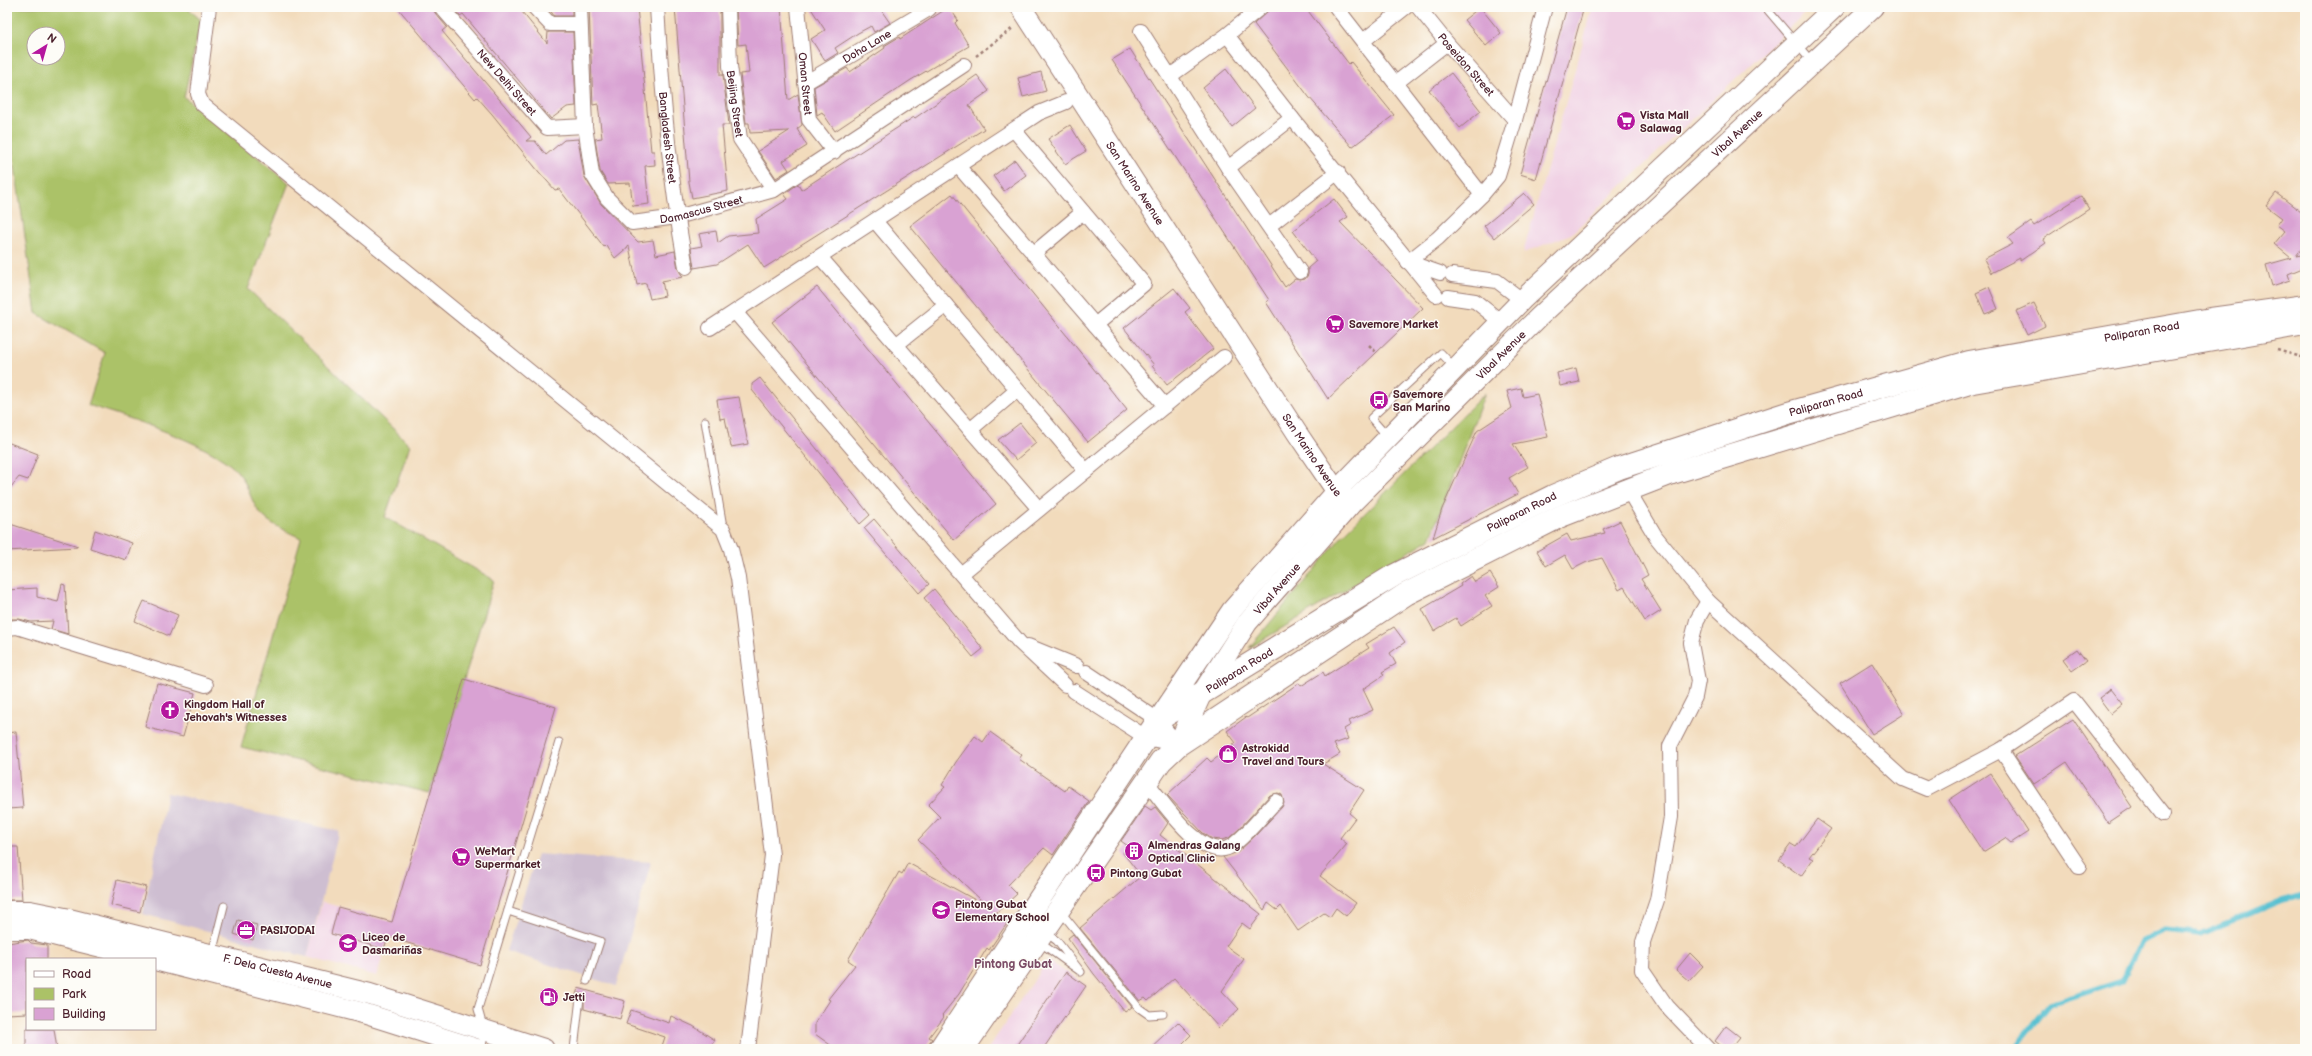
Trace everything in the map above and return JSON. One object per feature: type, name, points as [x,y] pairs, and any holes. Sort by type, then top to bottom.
[{"type":"main road","name":"Vibal Avenue","points":[[1178,745],[1201,696],[1247,623],[1345,492],[1389,437],[1522,300],[1835,7]]},
{"type":"main road","name":"Vibal Avenue","points":[[1152,729],[1232,610],[1345,492],[1506,350],[1812,62],[1873,7]]},
{"type":"main road","name":"San Marino Avenue","points":[[1028,10],[1345,492]]},
{"type":"main road","name":"Paliparan Road","points":[[940,1049],[1152,729],[1201,696],[1393,576],[1553,496],[1619,468],[1788,413],[1969,362],[2211,319],[2305,306]]},
{"type":"main road","name":"Paliparan Road","points":[[963,1049],[1146,781],[1178,745],[1406,594],[1561,516],[1672,473],[1973,382],[2305,324]]},
{"type":"main road","points":[[1495,327],[1506,350]]},
{"type":"main road","name":"F. Dela Cuesta Avenue","points":[[7,911],[30,911],[58,917],[477,1049]]},
{"type":"main road","points":[[7,929],[30,929],[146,958]]},
{"type":"main road","name":"F. Dela Cuesta Avenue","points":[[156,960],[209,964],[370,994],[483,1039],[544,1049]]},
{"type":"street","points":[[209,7],[198,94],[202,104],[723,529],[731,549],[738,578],[772,855],[748,1049]]},
{"type":"street","name":"New Delhi Street","points":[[441,7],[547,128],[585,126]]},
{"type":"street","points":[[534,7],[550,24],[580,24]]},
{"type":"street","name":"Damascus Street","points":[[580,7],[584,66],[585,126],[592,174],[612,203],[632,223],[677,217],[774,190],[834,152],[964,65]]},
{"type":"street","name":"Bangladesh Street","points":[[657,7],[661,87],[677,217],[686,267]]},
{"type":"street","name":"Beijing Street","points":[[728,7],[730,66],[740,139],[774,190]]},
{"type":"street","name":"Oman Street","points":[[798,7],[809,120],[834,152]]},
{"type":"street","points":[[1170,76],[1228,35],[1261,7]]},
{"type":"street","points":[[1336,7],[1482,195]]},
{"type":"street","points":[[1363,41],[1406,7]]},
{"type":"street","name":"Poseidon Street","points":[[1418,7],[1447,43],[1515,120]]},
{"type":"street","points":[[1408,262],[1438,238],[1482,195],[1498,176],[1515,120],[1545,7]]},
{"type":"street","name":"Doha Lane","points":[[805,83],[929,9]]},
{"type":"street","points":[[1142,31],[1228,168],[1300,272]]},
{"type":"street","points":[[1228,35],[1292,118],[1338,172],[1408,262],[1442,296],[1475,301],[1495,327]]},
{"type":"street","points":[[1396,83],[1447,43]]},
{"type":"street","points":[[710,328],[1039,113],[1066,102]]},
{"type":"street","points":[[1228,168],[1292,118]]},
{"type":"street","points":[[1014,130],[1144,284],[1095,325]]},
{"type":"street","points":[[958,166],[1165,406]]},
{"type":"street","points":[[1269,226],[1338,172]]},
{"type":"street","points":[[1033,254],[1083,212]]},
{"type":"street","points":[[874,221],[1086,471]]},
{"type":"street","points":[[820,257],[1039,509]]},
{"type":"street","points":[[1408,262],[1446,274],[1497,281],[1522,300]]},
{"type":"street","points":[[896,345],[946,305]]},
{"type":"street","points":[[735,312],[1020,643],[1070,688],[1152,729],[1178,745]]},
{"type":"street","points":[[961,574],[1224,357]]},
{"type":"street","points":[[970,430],[1017,390]]},
{"type":"street","points":[[1628,490],[1656,536],[1708,601],[1903,779],[1927,789],[2001,750],[2074,702],[2163,814]]},
{"type":"street","points":[[1708,601],[1697,620],[1691,644],[1698,681],[1695,697],[1670,746],[1671,817],[1657,900],[1643,942],[1642,970],[1666,1005],[1708,1049]]},
{"type":"street","points":[[7,628],[17,627],[206,685]]},
{"type":"street","points":[[1020,643],[1082,669],[1152,729],[1178,745]]},
{"type":"street","points":[[2001,750],[2079,867]]},
{"type":"street","points":[[1146,781],[1182,826],[1199,841],[1220,849],[1232,846],[1276,801]]},
{"type":"lane","points":[[1766,8],[1812,62]]},
{"type":"lane","points":[[1389,437],[1371,418],[1441,353],[1455,368]]},
{"type":"lane","points":[[705,422],[723,529]]},
{"type":"lane","points":[[483,1039],[478,1009],[559,742]]},
{"type":"lane","points":[[209,964],[224,906]]},
{"type":"lane","points":[[1059,909],[1139,1008],[1149,1015],[1163,1014]]},
{"type":"lane","points":[[508,911],[600,941],[587,981]]},
{"type":"lane","points":[[1040,936],[1057,941],[1081,972],[1040,936]]},
{"type":"lane","points":[[574,1049],[580,998]]},
{"type":"path","points":[[964,65],[1028,10]]},
{"type":"path","points":[[1369,345],[1376,352]]},
{"type":"shaded area","name":"Vista Mall Salawag","points":[[1593,7],[1811,7],[1571,234],[1523,253]]},
{"type":"shaded area","points":[[167,793],[339,831],[307,957],[143,914]]},
{"type":"shaded area","points":[[537,854],[651,862],[616,986],[506,951]]},
{"type":"shaded area","name":"Liceo de Dasmariñas","points":[[322,902],[392,922],[377,976],[307,957]]},
{"type":"shaded area","points":[[1048,960],[1086,986],[1043,1049],[988,1049]]},
{"type":"green space","points":[[7,7],[186,7],[201,20],[184,97],[289,183],[248,289],[410,445],[385,517],[494,580],[430,793],[241,747],[301,538],[268,521],[260,513],[243,480],[236,470],[207,450],[145,424],[88,405],[105,353],[36,313],[10,132],[7,94]]},
{"type":"green space","points":[[1485,393],[1430,539],[1249,648],[1344,534]]},
{"type":"building","points":[[397,7],[433,7],[435,13],[447,27],[442,31],[531,137],[526,141],[535,141],[546,155],[564,140],[578,139],[584,176],[601,204],[638,242],[653,240],[656,255],[675,251],[678,269],[683,277],[662,281],[665,296],[650,299],[646,283],[637,285],[629,246],[615,258],[606,245],[604,247],[559,189],[555,190],[492,114],[477,97],[475,99]]},
{"type":"building","points":[[452,7],[518,7],[547,43],[548,32],[573,32],[576,106],[567,107],[551,119],[463,14],[460,16]]},
{"type":"building","points":[[548,7],[572,7],[572,16],[554,16]]},
{"type":"building","points":[[589,7],[637,7],[651,151],[654,151],[655,165],[645,166],[649,204],[633,206],[630,183],[608,184],[600,171],[595,139],[602,138],[598,104],[593,105]]},
{"type":"building","points":[[675,7],[720,7],[720,75],[723,75],[729,125],[722,125],[728,191],[692,198],[689,182]]},
{"type":"building","points":[[736,7],[781,7],[788,100],[798,94],[802,125],[797,129],[807,146],[783,161],[789,170],[776,178],[758,151],[789,131],[750,133],[749,123],[746,123],[740,74],[749,73],[746,44],[738,45]]},
{"type":"building","points":[[810,7],[879,7],[890,23],[874,32],[871,26],[858,33],[835,48],[838,53],[825,61],[811,39],[825,30]]},
{"type":"building","points":[[949,7],[958,20],[955,23],[969,46],[911,80],[835,131],[822,112],[817,115],[814,87],[847,68],[850,72],[885,48],[884,46],[899,37],[900,39]]},
{"type":"building","points":[[1272,7],[1305,7],[1349,64],[1351,62],[1394,115],[1352,147],[1309,97],[1254,24]]},
{"type":"building","points":[[1480,7],[1501,33],[1486,46],[1464,20]]},
{"type":"building","points":[[1567,7],[1584,7],[1536,179],[1520,174]]},
{"type":"building","points":[[1130,49],[1285,287],[1295,279],[1305,279],[1308,275],[1308,268],[1316,261],[1293,231],[1334,199],[1348,217],[1340,222],[1423,308],[1328,399],[1266,302],[1269,300],[1112,60]]},
{"type":"building","points":[[1226,69],[1255,108],[1232,127],[1203,88]]},
{"type":"building","points":[[1041,72],[1046,91],[1023,97],[1018,78]]},
{"type":"building","points":[[1451,73],[1481,111],[1460,128],[1429,90]]},
{"type":"building","points":[[977,75],[989,91],[969,105],[984,129],[764,268],[748,244],[717,264],[694,268],[691,248],[702,246],[699,234],[716,231],[718,243],[728,236],[758,233],[756,219],[788,199],[784,194],[798,184],[801,190],[914,117],[915,118]]},
{"type":"building","points":[[1070,125],[1086,151],[1065,164],[1048,139]]},
{"type":"building","points":[[1015,160],[1026,175],[1004,191],[993,176]]},
{"type":"building","points":[[1524,193],[1534,204],[1494,238],[1484,226]]},
{"type":"building","points":[[2276,193],[2305,215],[2305,244],[2296,256],[2301,255],[2305,267],[2288,274],[2290,280],[2272,286],[2266,265],[2291,258],[2274,244],[2285,231],[2277,225],[2282,218],[2266,206]]},
{"type":"building","points":[[952,194],[1127,410],[1088,442],[910,226]]},
{"type":"building","points":[[2081,196],[2089,209],[2043,239],[2046,243],[2020,261],[2020,258],[1991,273],[1984,259],[2013,244],[2008,238],[2031,222],[2034,226]]},
{"type":"building","points":[[817,287],[996,504],[954,540],[772,322]]},
{"type":"building","points":[[1989,287],[1998,309],[1985,314],[1976,293]]},
{"type":"building","points":[[1174,288],[1190,308],[1185,312],[1213,349],[1167,385],[1152,366],[1154,365],[1124,328]]},
{"type":"building","points":[[2034,303],[2045,326],[2027,335],[2016,311]]},
{"type":"building","points":[[1576,368],[1579,382],[1560,386],[1557,373]]},
{"type":"building","points":[[760,378],[870,515],[860,524],[752,390],[752,384]]},
{"type":"building","points":[[1521,388],[1523,397],[1537,394],[1548,437],[1513,444],[1528,467],[1509,478],[1518,494],[1433,538],[1442,509],[1477,431],[1512,408],[1507,391]]},
{"type":"building","points":[[739,397],[748,444],[731,447],[725,418],[720,419],[717,400]]},
{"type":"building","points":[[1020,423],[1036,443],[1016,460],[998,440]]},
{"type":"building","points":[[7,442],[38,454],[28,480],[19,477],[7,492]]},
{"type":"building","points":[[874,519],[929,584],[919,593],[864,528]]},
{"type":"building","points":[[1620,521],[1648,575],[1641,579],[1661,611],[1645,621],[1624,587],[1619,590],[1602,558],[1587,562],[1573,569],[1565,555],[1546,566],[1537,551],[1567,534],[1571,541],[1605,533],[1603,529]]},
{"type":"building","points":[[7,523],[78,546],[7,551]]},
{"type":"building","points":[[95,530],[132,543],[126,560],[90,548]]},
{"type":"building","points":[[1490,573],[1499,587],[1485,596],[1492,606],[1461,626],[1456,618],[1434,631],[1422,609],[1461,586],[1460,584],[1471,576],[1475,582]]},
{"type":"building","points":[[62,584],[65,585],[68,634],[51,629],[53,621],[31,622],[19,619],[8,619],[7,590],[37,588],[37,597],[58,602]]},
{"type":"building","points":[[934,589],[983,649],[973,657],[924,598]]},
{"type":"building","points":[[144,601],[178,615],[169,636],[135,621]]},
{"type":"building","points":[[1394,627],[1405,642],[1390,653],[1396,664],[1382,672],[1384,675],[1363,689],[1373,710],[1349,721],[1351,725],[1344,729],[1348,739],[1334,744],[1340,754],[1323,764],[1364,790],[1349,813],[1355,818],[1340,838],[1347,844],[1320,876],[1356,903],[1346,916],[1336,908],[1330,917],[1324,913],[1298,931],[1281,906],[1277,910],[1268,903],[1264,910],[1223,857],[1238,852],[1256,835],[1282,807],[1284,803],[1282,795],[1278,793],[1270,795],[1239,829],[1229,838],[1221,840],[1212,839],[1203,833],[1167,795],[1207,758],[1211,762],[1236,743],[1227,731],[1299,683],[1301,686],[1323,672],[1325,676],[1369,648],[1366,644]]},
{"type":"building","points":[[2077,649],[2086,661],[2072,671],[2063,659]]},
{"type":"building","points":[[1872,663],[1904,714],[1872,734],[1840,683]]},
{"type":"building","name":"WeMart Supermarket","points":[[464,679],[556,707],[480,965],[388,937],[384,949],[331,934],[338,907],[392,922]]},
{"type":"building","name":"Kingdom Hall of Jehovah's Witnesses","points":[[157,683],[195,693],[183,737],[145,727]]},
{"type":"building","points":[[2111,689],[2123,704],[2111,714],[2099,698]]},
{"type":"building","points":[[2073,719],[2132,807],[2108,823],[2067,762],[2034,784],[2015,756]]},
{"type":"building","points":[[16,732],[23,808],[7,809],[7,733]]},
{"type":"building","points":[[990,732],[1022,755],[1019,759],[1065,791],[1068,786],[1089,801],[1053,855],[1044,848],[1008,885],[1017,894],[996,913],[1008,922],[989,950],[987,948],[959,994],[942,1015],[944,1017],[929,1037],[932,1039],[924,1049],[836,1049],[815,1034],[815,1023],[830,1000],[828,999],[855,965],[848,960],[899,872],[902,874],[908,863],[979,902],[981,900],[918,840],[940,817],[928,805],[945,787],[942,785],[956,762],[975,736],[983,742]]},
{"type":"building","points":[[1990,773],[2028,832],[2011,843],[2005,838],[1983,852],[1949,800]]},
{"type":"building","points":[[1145,806],[1151,810],[1155,807],[1168,823],[1160,835],[1261,914],[1250,929],[1242,923],[1226,946],[1244,959],[1222,991],[1239,1009],[1219,1028],[1174,978],[1148,1001],[1145,998],[1140,1001],[1080,928],[1141,876],[1123,853],[1128,846],[1121,841]]},
{"type":"building","points":[[1817,819],[1831,829],[1809,857],[1813,859],[1801,876],[1779,860],[1791,844],[1796,847]]},
{"type":"building","points":[[7,847],[18,847],[22,900],[7,900]]},
{"type":"building","points":[[117,880],[146,887],[140,912],[111,905]]},
{"type":"building","name":"PASIJODAI","points":[[238,920],[257,925],[253,940],[234,934]]},
{"type":"building","points":[[1073,934],[1132,1007],[1125,1012],[1094,974],[1068,938]]},
{"type":"building","points":[[28,940],[31,943],[47,945],[47,958],[26,958],[26,1013],[7,1014],[7,943]]},
{"type":"building","points":[[1690,953],[1703,966],[1689,981],[1676,970]]},
{"type":"building","points":[[1066,972],[1086,986],[1043,1049],[1014,1049]]},
{"type":"building","points":[[578,988],[625,1001],[620,1019],[584,1009],[584,996],[580,993],[576,995]]},
{"type":"building","points":[[631,1010],[669,1023],[671,1016],[693,1026],[715,1040],[708,1049],[661,1049],[665,1037],[626,1024]]},
{"type":"building","points":[[1178,1022],[1191,1035],[1177,1049],[1149,1049]]},
{"type":"building","points":[[1726,1026],[1740,1037],[1730,1049],[1725,1049],[1715,1041]]},
{"type":"building","points":[[26,1030],[54,1030],[57,1049],[26,1049]]},
{"type":"waterway","points":[[2014,1049],[2050,1004],[2122,981],[2141,942],[2165,930],[2201,934],[2282,900],[2305,894]]},
{"type":"place","name":"Vista Mall Salawag","points":[[1626,121]]},
{"type":"place","name":"Savemore Market","points":[[1335,324]]},
{"type":"place","name":"Savemore San Marino","points":[[1379,400]]},
{"type":"place","name":"Kingdom Hall of Jehovah's Witnesses","points":[[170,710]]},
{"type":"place","name":"Astrokidd Travel and Tours","points":[[1228,754]]},
{"type":"place","name":"Almendras Galang Optical Clinic","points":[[1134,851]]},
{"type":"place","name":"WeMart Supermarket","points":[[461,857]]},
{"type":"place","name":"Pintong Gubat","points":[[1096,873]]},
{"type":"place","name":"Pintong Gubat Elementary School","points":[[941,910]]},
{"type":"place","name":"PASIJODAI","points":[[246,930]]},
{"type":"place","name":"Liceo de Dasmariñas","points":[[348,943]]},
{"type":"place","name":"Jetti","points":[[549,997]]},
{"type":"district","name":"Pintong Gubat","points":[[1013,964]]}]
